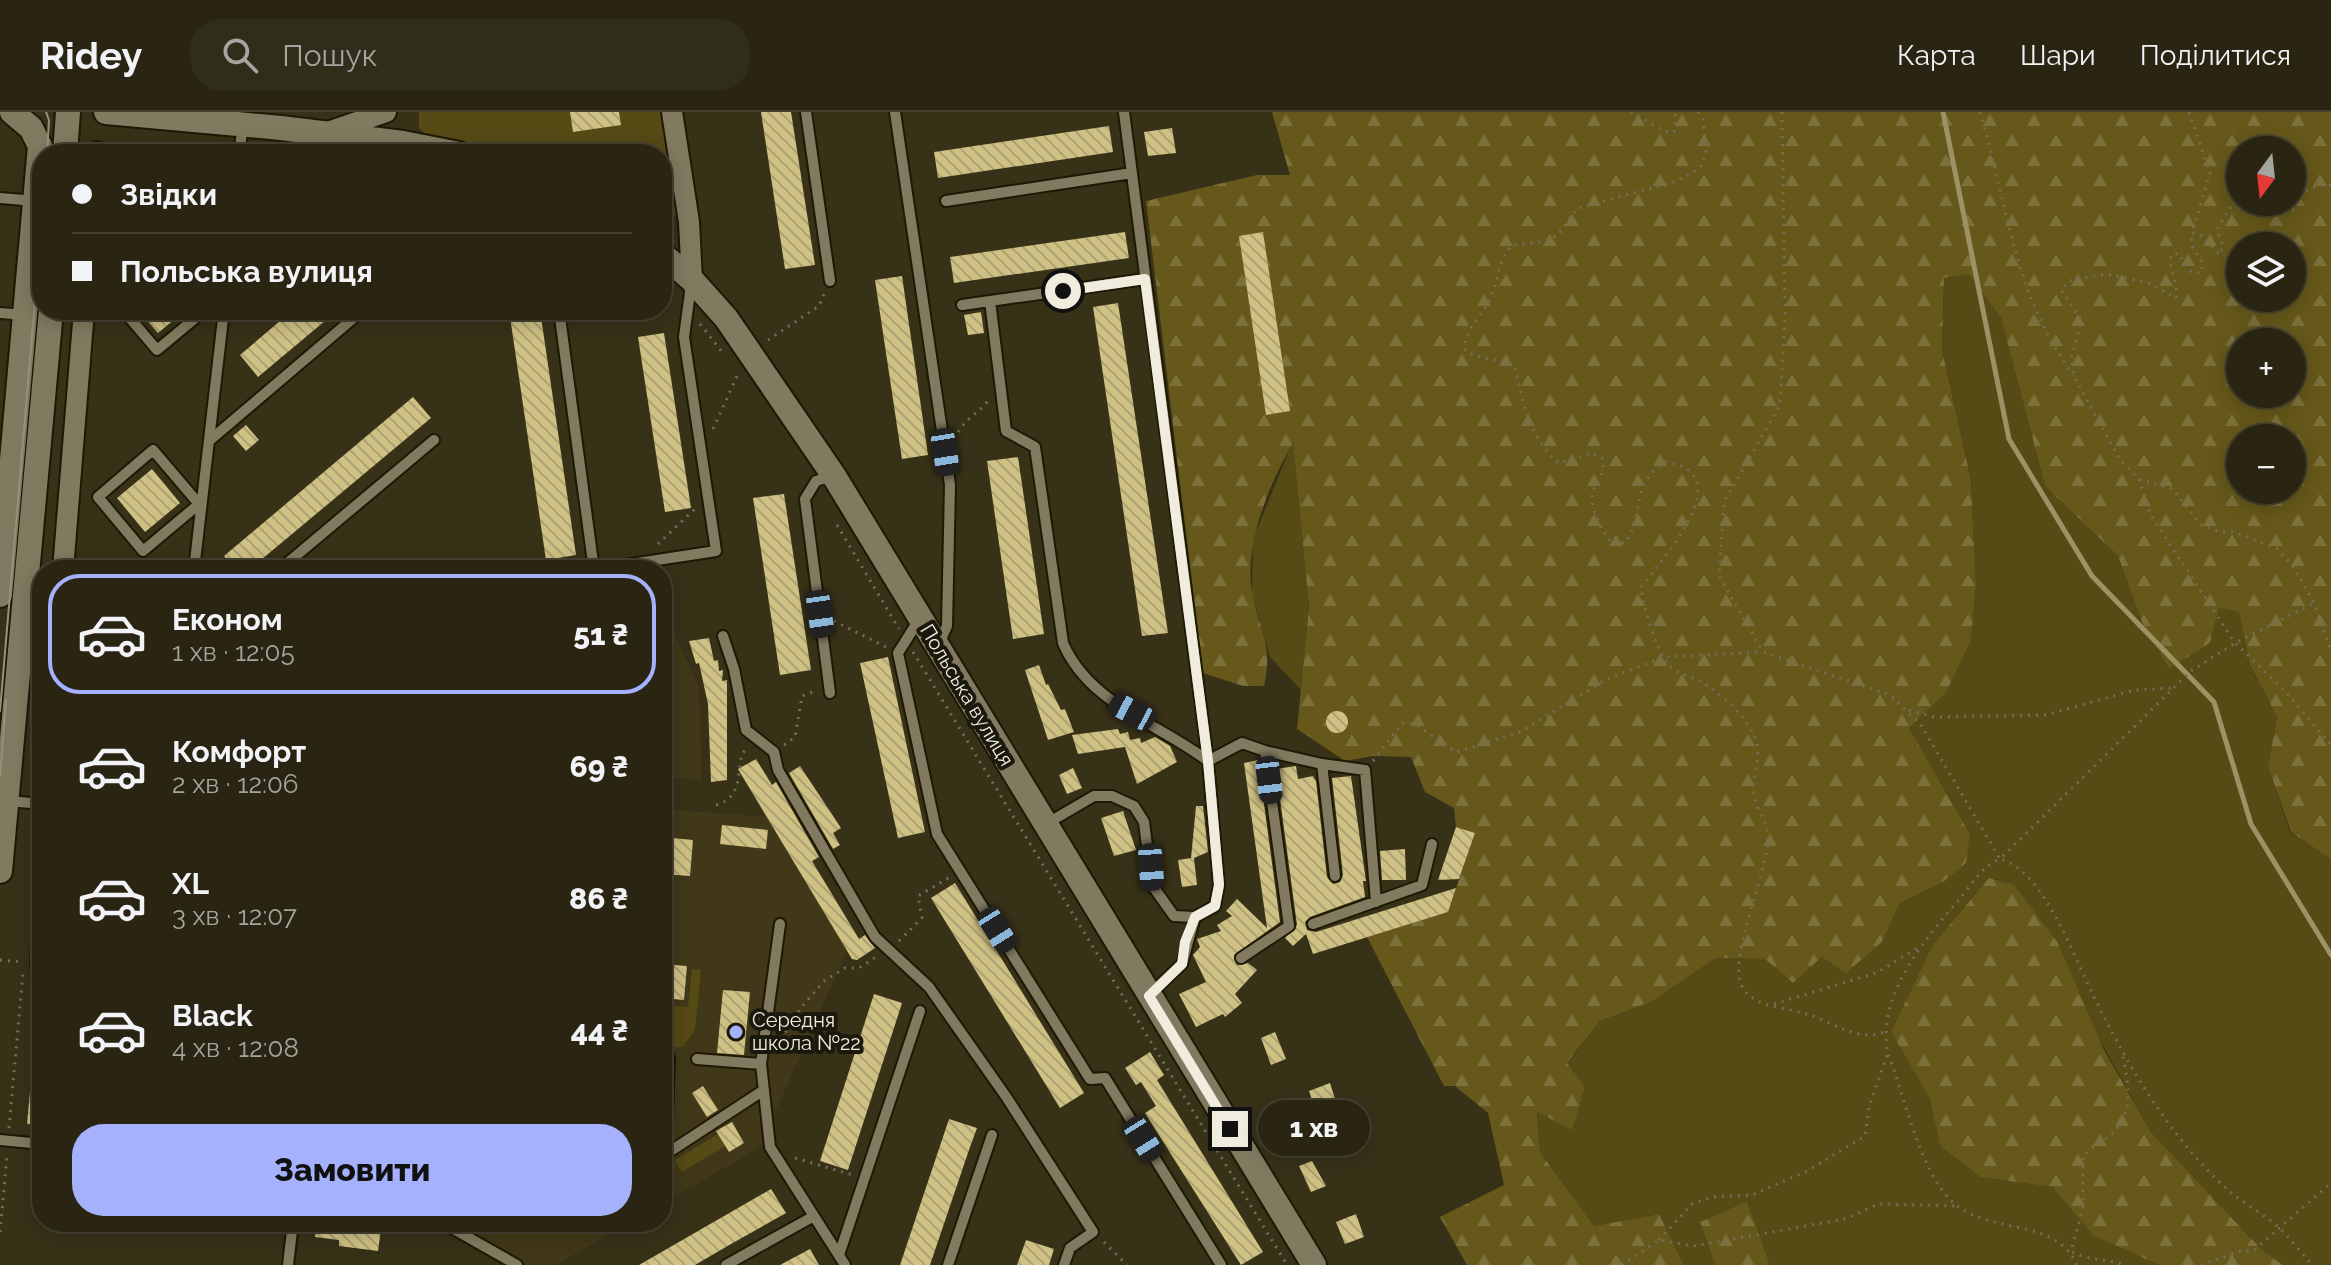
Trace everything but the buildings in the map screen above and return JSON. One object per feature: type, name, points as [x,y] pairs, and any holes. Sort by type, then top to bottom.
[{"type":"street","points":[[12,112],[31,128],[39,144]]},
{"type":"street","points":[[66,144],[68,112]]},
{"type":"street","points":[[106,112],[117,112],[241,143],[281,122],[325,133],[395,144]]},
{"type":"street","points":[[325,133],[386,112]]},
{"type":"street","points":[[672,112],[689,222],[692,280]]},
{"type":"street","name":"Польська вулиця","points":[[672,263],[692,280],[739,362],[834,476],[1310,1264]]},
{"type":"street","points":[[0,598],[19,425],[42,320]]},
{"type":"street","points":[[64,560],[83,320]]},
{"type":"street","points":[[0,871],[8,718],[26,602],[19,425]]},
{"type":"lane","points":[[806,112],[830,281]]},
{"type":"lane","points":[[895,112],[950,485],[947,626],[938,645]]},
{"type":"lane","points":[[1045,825],[1094,796],[1112,796],[1134,806],[1144,822],[1152,885],[1174,916],[1195,917],[1215,906],[1219,885],[1208,761],[1124,112]]},
{"type":"lane","points":[[946,201],[1132,173]]},
{"type":"lane","points":[[0,198],[32,200]]},
{"type":"lane","points":[[962,305],[1145,279]]},
{"type":"lane","points":[[657,560],[716,551],[684,337],[692,280]]},
{"type":"lane","points":[[990,301],[1006,431],[1035,447],[1063,643],[1073,668],[1094,690],[1181,740],[1208,761]]},
{"type":"lane","points":[[0,313],[32,314]]},
{"type":"lane","points":[[132,320],[157,350],[193,320]]},
{"type":"lane","points":[[195,560],[223,320]]},
{"type":"lane","points":[[209,441],[351,320]]},
{"type":"lane","points":[[560,320],[592,560]]},
{"type":"lane","points":[[291,560],[434,440]]},
{"type":"lane","points":[[153,450],[200,504],[143,551],[98,497],[153,450]]},
{"type":"lane","points":[[830,693],[805,499],[816,481],[834,476]]},
{"type":"lane","points":[[0,598],[26,602]]},
{"type":"lane","points":[[921,617],[898,653],[937,834],[1090,1079],[1105,1078],[1221,1265]]},
{"type":"lane","points":[[723,636],[734,669],[746,730],[774,752],[778,770],[875,937],[929,987],[1007,1098],[1093,1232],[1070,1248],[1064,1265]]},
{"type":"lane","points":[[1208,761],[1242,743],[1322,764],[1365,770],[1376,902]]},
{"type":"lane","points":[[1241,958],[1289,926],[1265,751]]},
{"type":"lane","points":[[1322,764],[1335,876]]},
{"type":"lane","points":[[4,800],[32,803]]},
{"type":"lane","points":[[1313,924],[1422,885],[1432,844]]},
{"type":"lane","points":[[1149,996],[1182,964],[1185,942],[1195,917]]},
{"type":"lane","points":[[780,924],[762,1061],[770,1147],[845,1265]]},
{"type":"lane","points":[[839,1255],[920,1011]]},
{"type":"lane","points":[[697,1059],[762,1061]]},
{"type":"lane","points":[[672,1150],[764,1090]]},
{"type":"lane","points":[[948,1265],[992,1135]]},
{"type":"lane","points":[[4,1141],[32,1143]]},
{"type":"lane","points":[[726,1265],[814,1216]]},
{"type":"lane","points":[[288,1265],[292,1232]]},
{"type":"lane","points":[[459,1232],[517,1265]]},
{"type":"path","points":[[1631,112],[1664,131],[1674,132],[1676,112]]},
{"type":"path","points":[[1698,112],[1703,119],[1706,153],[1700,168],[1677,181],[1582,207],[1568,215],[1561,231],[1549,239],[1511,246],[1502,256],[1489,300],[1465,333],[1464,349],[1475,357],[1499,357],[1515,366],[1533,433],[1545,452],[1559,463],[1592,453],[1602,458],[1602,480],[1594,487],[1593,501],[1602,532],[1613,545],[1626,542],[1633,531],[1642,485],[1649,472],[1665,462],[1682,464],[1693,473],[1698,489],[1693,513],[1669,555],[1641,587],[1643,605],[1670,668],[1718,693],[1754,735],[1760,757],[1755,796],[1769,837],[1764,870],[1743,937],[1737,975],[1744,991],[1770,1004],[1804,1013],[1860,1035],[1870,1037],[1884,1032]]},
{"type":"path","points":[[1763,652],[1719,576],[1724,502],[1780,405],[1785,315],[1782,112]]},
{"type":"path","points":[[1980,112],[2022,281],[2047,338],[2075,378],[2120,460],[2139,479],[2150,514],[2235,643],[2285,691],[2331,745]]},
{"type":"path","points":[[2075,378],[2071,358],[2082,321],[2061,290],[2069,281],[2106,274],[2149,283],[2176,298],[2178,287],[2169,264],[2171,255],[2178,253],[2191,272],[2201,273],[2203,263],[2191,245],[2192,233],[2210,173],[2189,112]]},
{"type":"path","points":[[2192,233],[2200,235],[2220,255],[2223,246],[2217,229],[2230,208],[2244,206],[2274,217],[2295,209],[2302,193],[2314,185],[2331,185]]},
{"type":"path","points":[[701,454],[739,362],[819,306]]},
{"type":"path","points":[[688,309],[739,362],[747,385]]},
{"type":"path","points":[[945,452],[966,419],[979,412],[989,399],[998,371]]},
{"type":"path","points":[[2139,479],[2173,489],[2200,524],[2219,532],[2235,532],[2277,549],[2292,565],[2314,603],[2331,651]]},
{"type":"path","points":[[640,560],[708,498]]},
{"type":"path","points":[[836,524],[1287,1265]]},
{"type":"path","points":[[1956,1206],[1932,1177],[1888,1053],[1884,1032],[1918,948],[1978,876],[2000,859],[2191,671],[2235,643],[2314,603]]},
{"type":"path","points":[[820,614],[898,653]]},
{"type":"path","points":[[2325,634],[2331,632]]},
{"type":"path","points":[[1365,770],[1402,723],[1415,724],[1456,752],[1520,732],[1607,679],[1665,657],[1763,652],[1890,695],[1930,738],[2000,859],[2028,876],[2059,924],[2122,1053],[2160,1111],[2226,1188],[2278,1226],[2312,1265]]},
{"type":"path","points":[[1905,709],[1934,717],[2045,715],[2120,693],[2175,688]]},
{"type":"path","points":[[762,1061],[782,1042],[799,1010],[824,981],[845,968],[859,968],[888,949],[922,918],[918,896],[960,871]]},
{"type":"path","points":[[1770,1004],[1876,973],[1918,948]]},
{"type":"path","points":[[0,960],[24,962],[4,1141],[0,1232]]},
{"type":"path","points":[[1622,1265],[1659,1240],[1692,1204],[1711,1197],[1752,1195],[1850,1148],[1865,1136],[1869,1107],[1888,1053]]},
{"type":"path","points":[[2077,1265],[2071,1251],[2083,1208],[2083,1157],[2121,1125],[2127,1111],[2128,1079],[2122,1053]]},
{"type":"path","points":[[773,1153],[864,1178]]},
{"type":"path","points":[[2201,1265],[2241,1251],[2253,1251],[2278,1226],[2331,1183]]},
{"type":"path","points":[[1659,1240],[1693,1246],[1845,1219],[1879,1204],[1956,1206],[1991,1221],[2060,1241],[2082,1258],[2103,1258],[2124,1265]]},
{"type":"path","points":[[1093,1232],[1127,1265]]},
{"type":"shaded area","points":[[419,112],[663,112],[667,144],[460,144],[426,135],[419,128]]},
{"type":"shaded area","points":[[672,177],[677,213],[672,219]]},
{"type":"shaded area","points":[[1969,274],[2001,318],[2045,486],[2118,556],[2142,622],[2169,669],[2210,643],[2219,608],[2239,612],[2250,666],[2277,717],[2268,767],[2290,832],[2331,860],[2331,1265],[2283,1265],[2262,1250],[2151,1132],[2013,884],[1990,878],[1932,946],[1891,1032],[1930,1099],[1940,1146],[1980,1177],[2052,1187],[2094,1236],[2159,1265],[1770,1265],[1747,1201],[1700,1222],[1715,1265],[1684,1265],[1659,1214],[1594,1226],[1540,1152],[1537,1112],[1572,1129],[1567,1064],[1600,1021],[1651,1002],[1716,958],[1765,959],[1793,983],[1822,957],[1882,942],[1900,903],[1943,882],[1970,834],[1909,728],[1946,693],[1971,641],[1976,586],[1971,480],[1942,350],[1944,278]]},
{"type":"shaded area","points":[[1293,441],[1309,607],[1301,690],[1270,657],[1252,593],[1253,539]]},
{"type":"shaded area","points":[[672,629],[699,687],[702,780],[672,778]]},
{"type":"shaded area","name":"Середня школа №22","points":[[672,810],[767,817],[847,951],[759,1148],[672,1198]]},
{"type":"shaded area","points":[[692,969],[701,970],[695,1030],[683,1047],[672,1048],[672,1006],[688,1007]]},
{"type":"shaded area","points":[[718,1134],[725,1146],[682,1172],[675,1160]]},
{"type":"shaded area","points":[[470,1232],[614,1232],[556,1265],[527,1265]]},
{"type":"green space","points":[[1272,112],[2331,112],[2331,860],[2291,832],[2268,767],[2277,717],[2250,665],[2239,612],[2219,608],[2210,643],[2169,669],[2142,622],[2118,556],[2045,486],[2001,318],[1969,274],[1944,278],[1942,350],[1971,480],[1976,586],[1971,641],[1946,693],[1909,728],[1970,834],[1966,863],[1943,882],[1900,903],[1882,942],[1846,973],[1822,957],[1793,983],[1765,959],[1716,958],[1651,1002],[1600,1021],[1567,1063],[1585,1087],[1572,1130],[1537,1112],[1540,1152],[1594,1226],[1659,1214],[1684,1265],[1467,1265],[1440,1217],[1504,1185],[1488,1113],[1455,1086],[1444,1086],[1367,937],[1448,912],[1475,833],[1456,827],[1454,808],[1425,792],[1411,757],[1373,756],[1345,761],[1297,729],[1309,607],[1293,443],[1267,497],[1254,537],[1251,558],[1253,596],[1267,649],[1264,686],[1243,686],[1203,673],[1146,201],[1257,175],[1290,175]]},
{"type":"green space","points":[[1989,878],[2013,884],[2058,943],[2104,1050],[2151,1132],[2262,1250],[2283,1265],[2159,1265],[2094,1236],[2052,1187],[1980,1177],[1940,1146],[1930,1099],[1891,1032],[1932,946]]},
{"type":"green space","points":[[1747,1201],[1770,1265],[1715,1265],[1700,1222]]},
{"type":"waterway","points":[[1943,112],[2009,439],[2092,576],[2214,702],[2251,824],[2331,955]]},
{"type":"tram line","points":[[46,112],[49,120],[48,144]]},
{"type":"tram line","points":[[0,711],[33,320]]},
{"type":"tram line","points":[[0,776],[6,700]]},
{"type":"place","name":"Середня школа №22","points":[[736,1032]]},
{"type":"route","points":[[1063,291],[1145,279],[1208,761],[1219,885],[1215,906],[1195,917],[1185,942],[1182,964],[1149,996],[1230,1129]]}]
